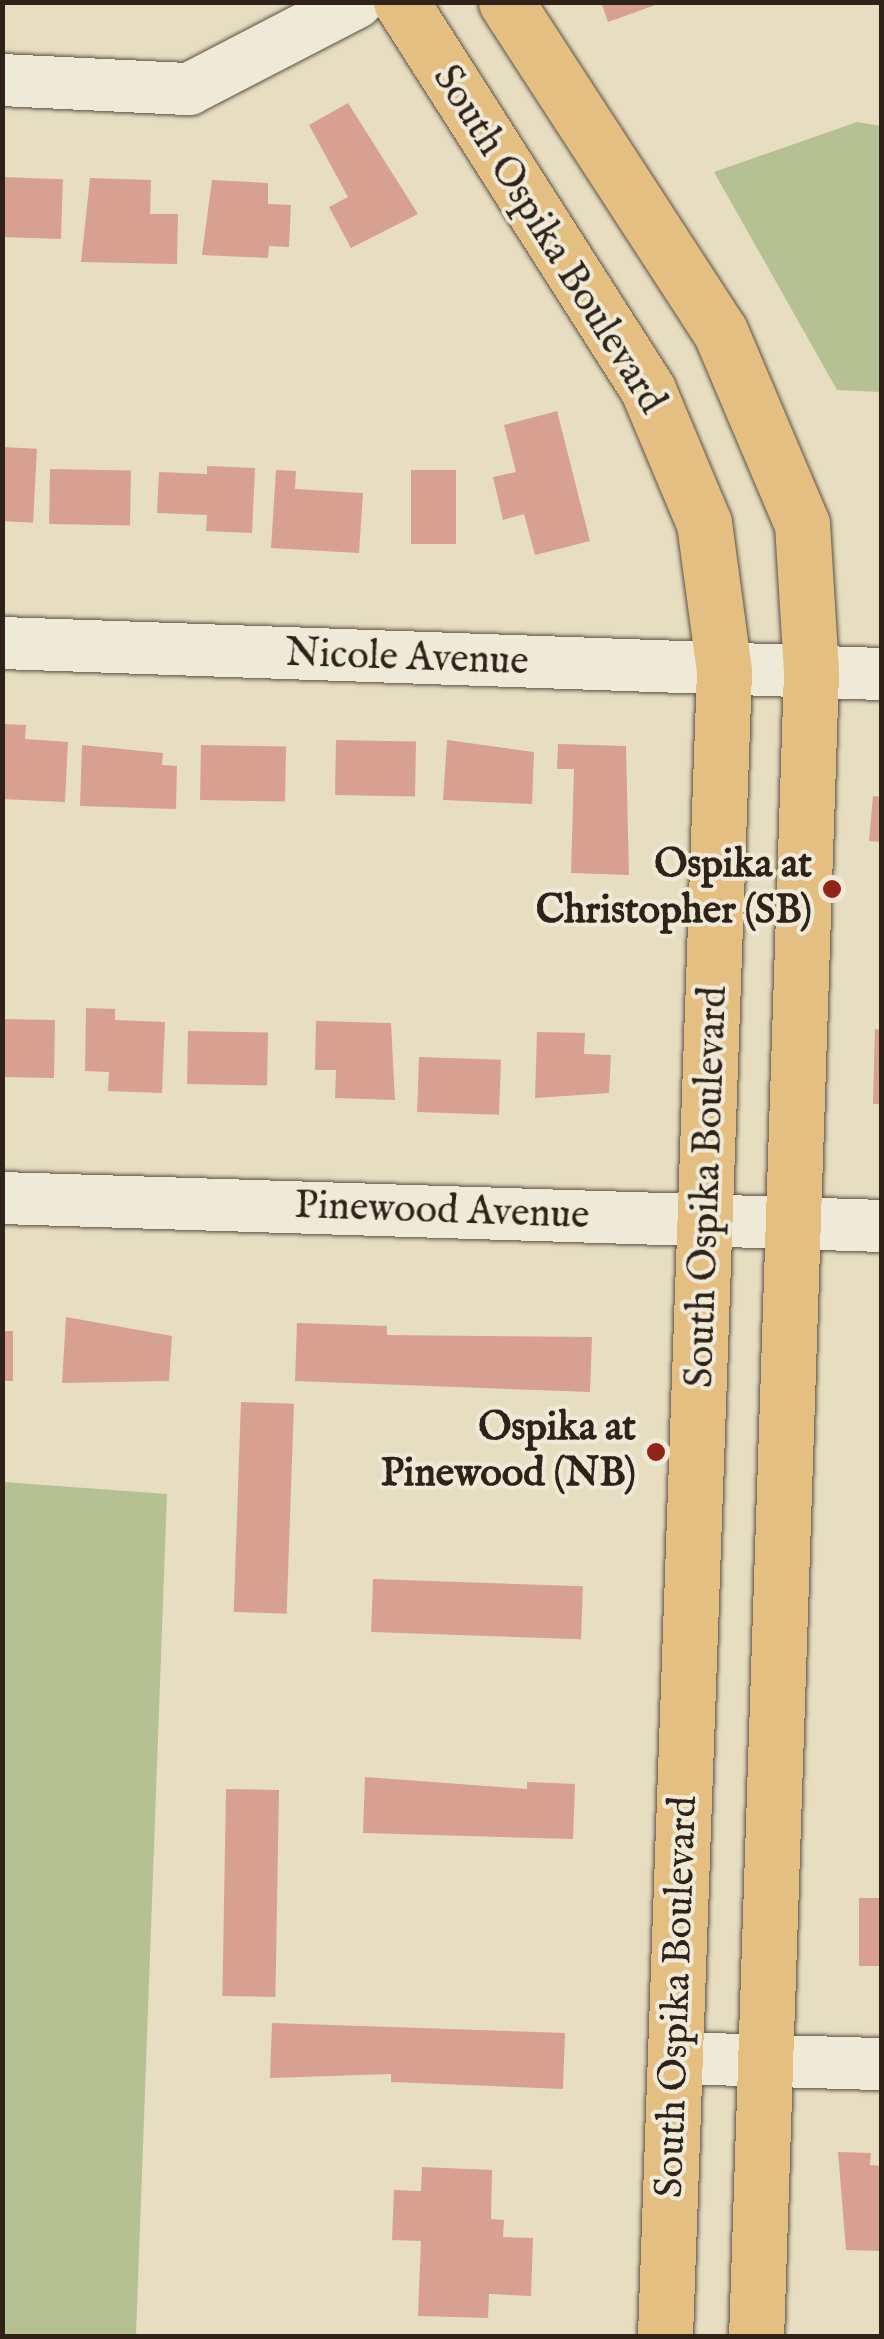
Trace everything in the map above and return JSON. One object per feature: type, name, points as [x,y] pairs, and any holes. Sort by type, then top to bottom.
[{"type":"main road","name":"South Ospika Boulevard","points":[[401,2],[648,390],[704,523],[724,672],[708,1221],[665,2336]]},
{"type":"main road","points":[[506,2],[720,331],[802,524],[811,672],[796,1223],[756,2336]]},
{"type":"street","points":[[2,80],[189,89],[357,2]]},
{"type":"street","name":"Nicole Avenue","points":[[2,643],[724,672],[882,674]]},
{"type":"street","name":"Pinewood Avenue","points":[[2,1198],[882,1226]]},
{"type":"street","points":[[675,2058],[882,2064]]},
{"type":"green space","points":[[857,122],[881,126],[881,392],[837,390],[714,172]]},
{"type":"green space","points":[[3,1482],[167,1494],[136,2336],[3,2336]]},
{"type":"building","points":[[601,2],[661,2],[661,3],[608,22]]},
{"type":"building","points":[[348,103],[418,214],[351,248],[329,207],[348,197],[309,125]]},
{"type":"building","points":[[2,177],[63,179],[61,239],[2,237]]},
{"type":"building","points":[[90,178],[151,180],[150,214],[178,214],[177,264],[81,262]]},
{"type":"building","points":[[212,180],[268,183],[268,204],[291,205],[289,247],[269,246],[268,258],[202,255]]},
{"type":"building","points":[[557,411],[590,541],[535,555],[524,514],[503,520],[493,477],[516,472],[504,425]]},
{"type":"building","points":[[2,447],[37,449],[33,523],[2,521]]},
{"type":"building","points":[[207,466],[255,468],[252,533],[206,531],[207,515],[157,513],[159,472],[207,474]]},
{"type":"building","points":[[50,469],[131,470],[130,525],[49,524]]},
{"type":"building","points":[[276,470],[296,471],[295,489],[363,493],[359,553],[271,548]]},
{"type":"building","points":[[411,470],[456,470],[456,544],[411,544]]},
{"type":"building","points":[[2,724],[26,725],[25,739],[68,742],[65,802],[2,799]]},
{"type":"building","points":[[336,740],[416,741],[415,796],[335,795]]},
{"type":"building","points":[[447,740],[534,752],[532,804],[443,800]]},
{"type":"building","points":[[558,744],[626,746],[629,875],[571,873],[574,769],[557,769]]},
{"type":"building","points":[[82,745],[163,753],[162,765],[177,766],[176,809],[80,806]]},
{"type":"building","points":[[201,745],[286,746],[285,801],[200,800]]},
{"type":"building","points":[[873,796],[882,797],[882,842],[869,841]]},
{"type":"building","points":[[86,1008],[115,1009],[115,1020],[165,1022],[162,1093],[108,1091],[109,1072],[85,1071]]},
{"type":"building","points":[[2,1019],[55,1020],[54,1078],[2,1077]]},
{"type":"building","points":[[316,1021],[391,1023],[395,1100],[335,1098],[336,1070],[315,1070]]},
{"type":"building","points":[[875,1029],[882,1030],[882,1104],[873,1104]]},
{"type":"building","points":[[188,1031],[268,1032],[267,1085],[187,1084]]},
{"type":"building","points":[[537,1032],[585,1033],[584,1054],[611,1055],[609,1093],[535,1098]]},
{"type":"building","points":[[419,1057],[501,1060],[499,1115],[417,1112]]},
{"type":"building","points":[[66,1317],[172,1336],[169,1381],[62,1383]]},
{"type":"building","points":[[297,1323],[387,1326],[387,1335],[592,1337],[590,1392],[295,1381]]},
{"type":"building","points":[[2,1331],[13,1331],[13,1381],[2,1381]]},
{"type":"building","points":[[241,1402],[294,1404],[287,1614],[234,1612]]},
{"type":"building","points":[[373,1579],[583,1586],[581,1639],[371,1632]]},
{"type":"building","points":[[365,1777],[527,1789],[527,1782],[575,1784],[573,1839],[363,1833]]},
{"type":"building","points":[[226,1789],[279,1790],[275,1997],[222,1996]]},
{"type":"building","points":[[859,1898],[882,1898],[882,1966],[859,1966]]},
{"type":"building","points":[[272,2023],[565,2033],[563,2089],[391,2082],[391,2074],[270,2078]]},
{"type":"building","points":[[838,2152],[871,2153],[870,2165],[882,2166],[882,2251],[846,2250]]},
{"type":"building","points":[[422,2167],[492,2170],[491,2219],[504,2220],[503,2237],[533,2238],[531,2296],[489,2294],[488,2318],[418,2316],[421,2241],[392,2240],[394,2190],[421,2191]]},
{"type":"place","name":"Ospika at Christopher (SB)","points":[[832,889]]},
{"type":"place","name":"Ospika at Pinewood (NB)","points":[[656,1452]]}]
